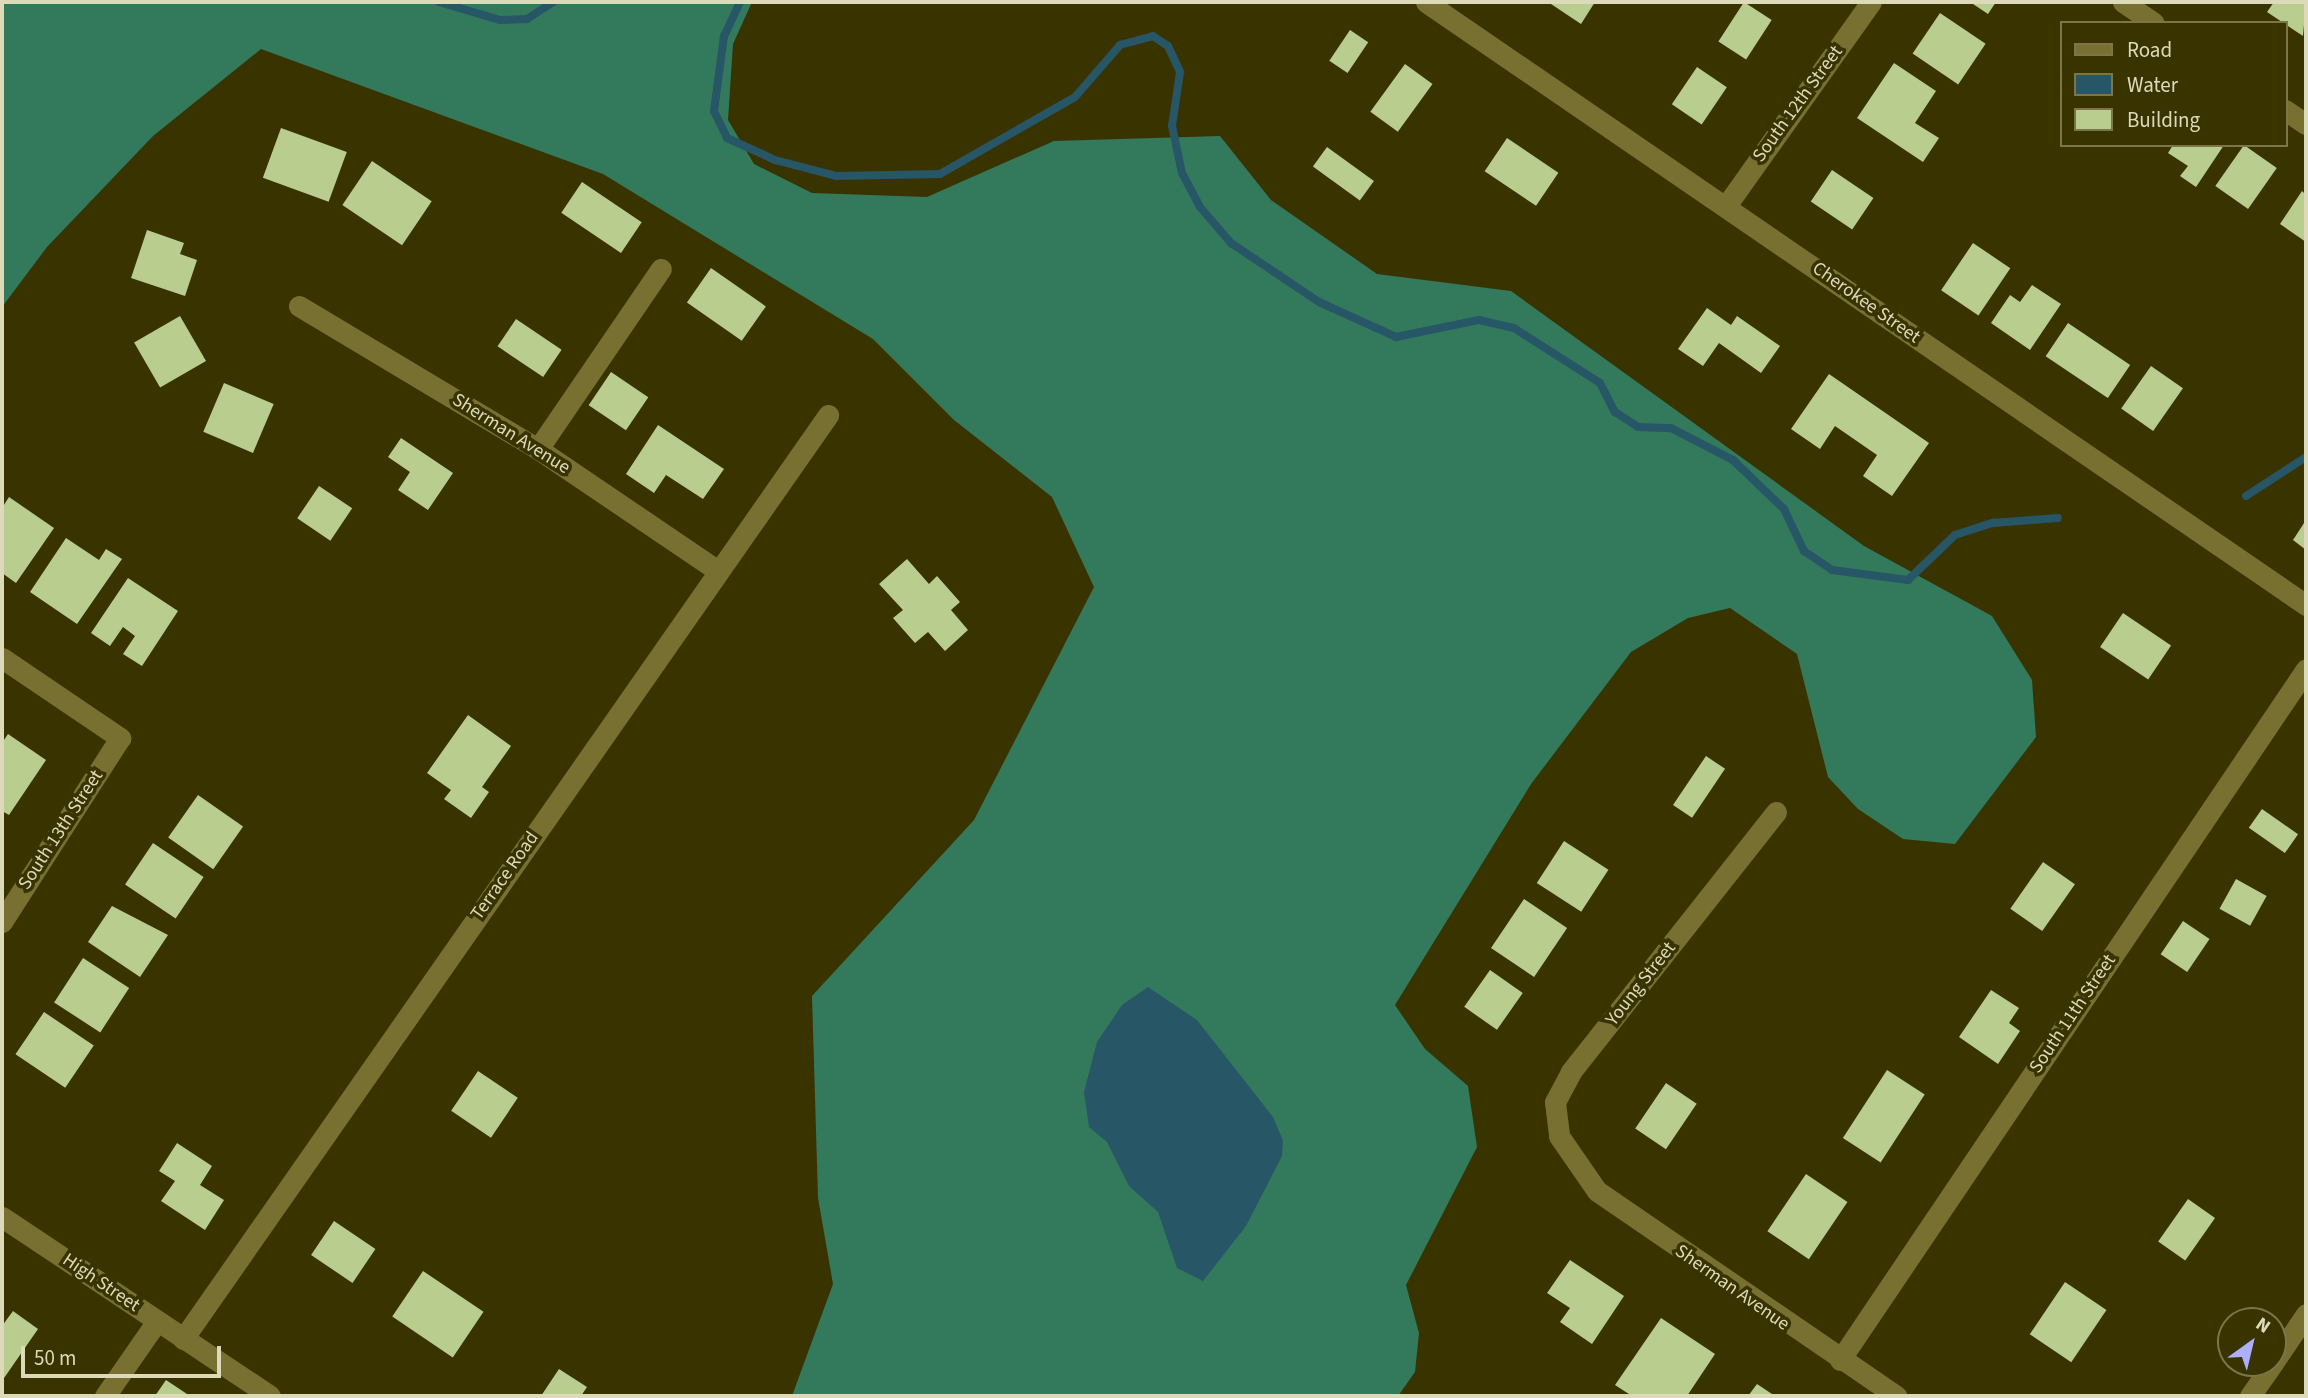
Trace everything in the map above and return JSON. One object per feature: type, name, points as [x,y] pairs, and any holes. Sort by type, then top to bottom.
[{"type":"street","name":"Cherokee Street","points":[[1426,2],[2306,605]]},
{"type":"street","name":"South 12th Street","points":[[1726,206],[1871,2]]},
{"type":"street","points":[[2123,2],[2151,21]]},
{"type":"street","points":[[2287,111],[2306,124]]},
{"type":"street","points":[[538,449],[661,269]]},
{"type":"street","name":"Sherman Avenue","points":[[299,306],[538,449],[717,570]]},
{"type":"street","name":"Terrace Road","points":[[183,1339],[717,570],[828,415]]},
{"type":"street","name":"South 13th Street","points":[[2,658],[120,738],[2,922]]},
{"type":"street","name":"South 11th Street","points":[[1840,1360],[2306,669]]},
{"type":"street","name":"Young Street","points":[[1580,1166],[1559,1136],[1555,1102],[1571,1072],[1776,813]]},
{"type":"street","name":"Sherman Avenue","points":[[1580,1166],[1597,1191],[1654,1234],[1896,1396]]},
{"type":"street","name":"High Street","points":[[2,1217],[270,1396]]},
{"type":"street","points":[[2287,1342],[2306,1314]]},
{"type":"street","points":[[105,1396],[157,1321]]},
{"type":"street","points":[[2250,1396],[2263,1377]]},
{"type":"green space","points":[[2,2],[752,2],[733,44],[728,120],[754,164],[812,193],[927,197],[1054,141],[1220,136],[1271,200],[1377,274],[1511,291],[1864,546],[1992,616],[2032,680],[2036,737],[1955,844],[1903,839],[1858,809],[1828,777],[1797,654],[1730,608],[1688,618],[1631,652],[1531,784],[1395,1005],[1425,1049],[1468,1086],[1477,1147],[1406,1285],[1419,1333],[1415,1372],[1398,1396],[792,1396],[833,1284],[818,1198],[812,996],[974,820],[1094,587],[1052,497],[954,420],[873,339],[603,174],[261,49],[153,136],[47,247],[2,307]]},
{"type":"water","points":[[1148,987],[1197,1020],[1273,1117],[1283,1141],[1282,1156],[1246,1226],[1203,1281],[1177,1268],[1158,1212],[1129,1186],[1107,1142],[1089,1127],[1084,1092],[1097,1042],[1122,1005]]},
{"type":"building","points":[[1548,2],[1595,2],[1581,24]]},
{"type":"building","points":[[1744,2],[1772,20],[1746,59],[1718,41]]},
{"type":"building","points":[[1970,2],[1996,2],[1988,14]]},
{"type":"building","points":[[2274,2],[2306,2],[2303,36],[2287,25],[2287,21],[2280,21],[2267,12]]},
{"type":"building","points":[[1940,13],[1986,44],[1958,84],[1913,54]]},
{"type":"building","points":[[1350,30],[1368,42],[1348,73],[1329,61]]},
{"type":"building","points":[[1894,63],[1936,91],[1915,123],[1939,138],[1923,162],[1857,118]]},
{"type":"building","points":[[1405,64],[1433,84],[1398,132],[1370,112]]},
{"type":"building","points":[[1697,67],[1727,87],[1702,124],[1672,104]]},
{"type":"building","points":[[281,128],[347,152],[329,202],[263,178]]},
{"type":"building","points":[[1507,138],[1558,173],[1536,206],[1485,171]]},
{"type":"building","points":[[1327,147],[1374,181],[1360,201],[1313,166]]},
{"type":"building","points":[[2172,147],[2223,147],[2196,187],[2180,176],[2188,166],[2168,153]]},
{"type":"building","points":[[2243,147],[2247,147],[2277,168],[2248,209],[2215,186]]},
{"type":"building","points":[[372,161],[432,201],[402,245],[342,205]]},
{"type":"building","points":[[1832,170],[1873,198],[1852,229],[1811,202]]},
{"type":"building","points":[[582,182],[642,222],[621,253],[561,213]]},
{"type":"building","points":[[2302,191],[2306,195],[2306,242],[2280,224]]},
{"type":"building","points":[[147,230],[184,243],[180,254],[197,260],[185,296],[131,278]]},
{"type":"building","points":[[1973,243],[2010,268],[1978,315],[1941,290]]},
{"type":"building","points":[[711,268],[766,306],[742,341],[687,302]]},
{"type":"building","points":[[2032,285],[2061,304],[2030,350],[1991,323],[2010,295],[2020,302]]},
{"type":"building","points":[[1707,308],[1731,325],[1737,316],[1780,346],[1761,373],[1719,343],[1703,366],[1678,349]]},
{"type":"building","points":[[180,316],[206,361],[160,388],[134,342]]},
{"type":"building","points":[[516,319],[562,350],[543,377],[498,346]]},
{"type":"building","points":[[2068,323],[2130,365],[2108,398],[2046,356]]},
{"type":"building","points":[[2151,366],[2183,388],[2153,431],[2121,409]]},
{"type":"building","points":[[611,372],[648,397],[626,430],[589,405]]},
{"type":"building","points":[[1829,374],[1929,443],[1892,496],[1863,476],[1877,455],[1835,426],[1820,449],[1791,429]]},
{"type":"building","points":[[224,383],[274,404],[253,453],[203,432]]},
{"type":"building","points":[[658,425],[724,469],[703,499],[666,475],[654,493],[626,474]]},
{"type":"building","points":[[401,438],[453,473],[428,510],[398,490],[410,472],[388,457]]},
{"type":"building","points":[[319,486],[352,508],[330,541],[297,518]]},
{"type":"building","points":[[9,497],[54,528],[16,583],[2,573],[2,508]]},
{"type":"building","points":[[2306,520],[2306,550],[2293,540]]},
{"type":"building","points":[[66,538],[99,560],[106,549],[122,559],[77,624],[30,592]]},
{"type":"building","points":[[907,559],[929,584],[937,576],[960,602],[951,610],[968,630],[945,651],[928,632],[915,643],[893,618],[903,610],[879,584]]},
{"type":"building","points":[[128,578],[178,611],[142,666],[123,654],[135,636],[123,627],[110,646],[91,633]]},
{"type":"building","points":[[2123,613],[2171,645],[2148,679],[2100,647]]},
{"type":"building","points":[[468,715],[511,746],[482,787],[489,792],[471,818],[444,799],[451,790],[427,773]]},
{"type":"building","points":[[8,734],[46,760],[9,815],[2,811],[2,743]]},
{"type":"building","points":[[1706,756],[1725,769],[1692,818],[1673,805]]},
{"type":"building","points":[[198,795],[243,827],[213,869],[168,838]]},
{"type":"building","points":[[2262,809],[2298,834],[2285,853],[2249,828]]},
{"type":"building","points":[[1564,841],[1608,870],[1581,912],[1537,883]]},
{"type":"building","points":[[153,843],[204,877],[176,919],[125,884]]},
{"type":"building","points":[[2043,862],[2075,884],[2042,931],[2010,909]]},
{"type":"building","points":[[2236,879],[2267,896],[2250,926],[2220,909]]},
{"type":"building","points":[[1524,899],[1567,928],[1534,977],[1491,948]]},
{"type":"building","points":[[112,906],[168,935],[140,977],[88,942]]},
{"type":"building","points":[[2183,921],[2210,939],[2187,972],[2161,954]]},
{"type":"building","points":[[83,958],[129,988],[100,1032],[54,1002]]},
{"type":"building","points":[[1490,970],[1523,993],[1497,1030],[1464,1007]]},
{"type":"building","points":[[1991,990],[2019,1008],[2009,1023],[2020,1031],[1998,1064],[1959,1037]]},
{"type":"building","points":[[44,1012],[94,1046],[65,1088],[15,1054]]},
{"type":"building","points":[[1887,1070],[1925,1095],[1881,1162],[1843,1138]]},
{"type":"building","points":[[478,1071],[518,1098],[491,1138],[451,1111]]},
{"type":"building","points":[[1666,1083],[1697,1104],[1666,1149],[1635,1129]]},
{"type":"building","points":[[177,1143],[212,1166],[200,1185],[224,1200],[205,1230],[161,1201],[175,1181],[159,1171]]},
{"type":"building","points":[[1806,1174],[1847,1202],[1809,1259],[1767,1231]]},
{"type":"building","points":[[2188,1199],[2215,1218],[2185,1261],[2158,1242]]},
{"type":"building","points":[[334,1221],[375,1249],[353,1283],[311,1255]]},
{"type":"building","points":[[1570,1260],[1624,1296],[1592,1344],[1560,1322],[1570,1308],[1547,1293]]},
{"type":"building","points":[[423,1271],[484,1312],[453,1357],[392,1317]]},
{"type":"building","points":[[2065,1282],[2106,1310],[2071,1362],[2030,1334]]},
{"type":"building","points":[[13,1311],[38,1329],[2,1381],[2,1326]]},
{"type":"building","points":[[1661,1318],[1715,1354],[1687,1396],[1632,1396],[1615,1385]]},
{"type":"building","points":[[559,1369],[587,1387],[581,1396],[541,1396]]},
{"type":"building","points":[[166,1380],[190,1396],[155,1396]]},
{"type":"building","points":[[1757,1384],[1775,1396],[1748,1396]]},
{"type":"waterway","points":[[439,2],[500,20],[527,19],[553,2]]},
{"type":"waterway","points":[[740,2],[724,36],[714,111],[727,138],[775,160],[836,176],[940,174],[1075,97],[1120,45],[1153,36],[1168,46],[1180,72],[1172,126],[1182,173],[1200,207],[1231,243],[1319,302],[1396,337],[1479,320],[1514,328],[1600,383],[1615,412],[1638,427],[1671,428],[1733,460],[1784,509],[1804,551],[1832,570],[1908,580],[1955,535],[1993,523],[2058,518]]},
{"type":"waterway","points":[[2246,496],[2306,457]]}]
